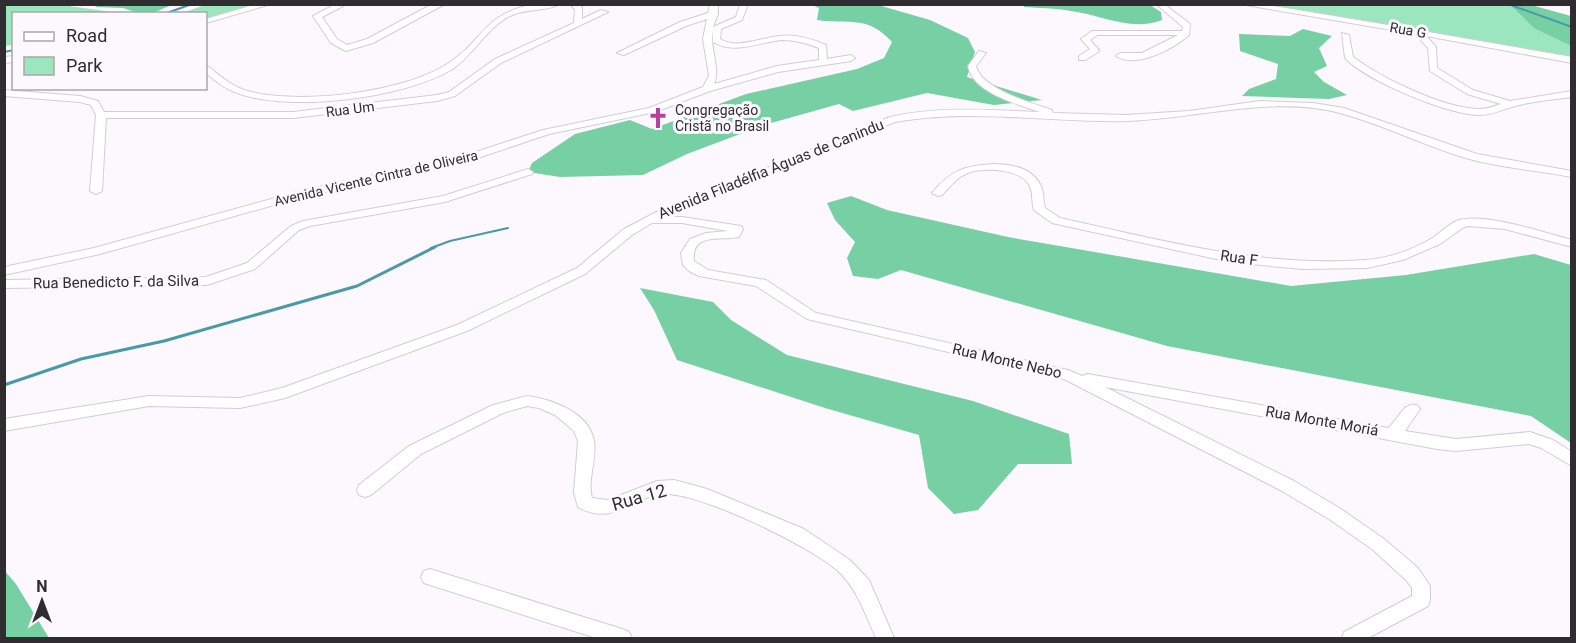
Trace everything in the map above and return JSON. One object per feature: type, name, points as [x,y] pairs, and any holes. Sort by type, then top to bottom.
[{"type":"street","points":[[207,19],[257,4]]},
{"type":"street","points":[[207,19],[268,4]]},
{"type":"street","points":[[344,4],[317,16],[334,41],[346,48],[369,42],[419,12],[442,4]]},
{"type":"street","name":"Rua Um","points":[[207,70],[233,89],[262,97],[313,98],[393,88],[412,84],[449,67],[470,51],[501,18],[530,8],[556,4]]},
{"type":"street","points":[[573,4],[579,9],[578,22]]},
{"type":"street","points":[[744,4],[739,18],[717,28],[716,40],[721,44],[734,46],[772,39],[796,39],[823,47],[823,61]]},
{"type":"street","points":[[1120,56],[1128,58],[1138,56],[1180,38],[1186,33],[1187,26],[1159,4]]},
{"type":"street","name":"Rua G","points":[[1243,4],[1572,60]]},
{"type":"street","points":[[621,53],[714,9]]},
{"type":"street","points":[[707,89],[713,76],[708,39],[714,9]]},
{"type":"street","name":"Rua Um","points":[[101,115],[293,115],[437,98],[452,94],[498,61],[578,22],[604,12]]},
{"type":"street","points":[[1417,32],[1432,47],[1432,67],[1436,71],[1470,92],[1510,104]]},
{"type":"street","points":[[1082,58],[1095,50],[1085,39],[1095,33],[1186,33]]},
{"type":"street","points":[[1345,35],[1349,58],[1373,76],[1472,112],[1492,111],[1510,104],[1572,94]]},
{"type":"street","points":[[982,53],[973,63],[971,70],[975,78],[985,85],[1061,117]]},
{"type":"street","name":"Avenida Vicente Cintra de Oliveira","points":[[4,270],[96,251],[304,193],[452,163],[547,132],[652,110],[707,89],[770,70],[851,58]]},
{"type":"street","points":[[4,93],[80,99],[95,103],[101,115],[96,191]]},
{"type":"street","name":"Avenida Filadélfia Águas de Canindu","points":[[4,426],[149,401],[240,403],[266,400],[446,335],[550,287],[591,265],[628,232],[650,219],[893,119],[939,114],[1137,117],[1189,114],[1260,104],[1328,107],[1475,157],[1572,174]]},
{"type":"street","name":"Rua F","points":[[939,193],[957,174],[963,171],[1012,169],[1031,179],[1038,193],[1040,210],[1056,221],[1176,248],[1275,263],[1336,266],[1382,261],[1421,249],[1460,224],[1469,222],[1506,226],[1572,244]]},
{"type":"street","name":"Rua Benedicto F. da Silva","points":[[4,284],[207,281],[251,266],[295,228],[307,223],[445,199],[528,172]]},
{"type":"street","name":"Rua Monte Nebo","points":[[650,219],[682,220],[737,229],[735,234],[695,240],[689,246],[686,256],[688,265],[699,272],[760,283],[798,310],[812,316],[1068,375],[1288,486],[1378,544],[1421,586],[1421,600],[1351,639]]},
{"type":"street","name":"Rua Monte Moriá","points":[[1068,375],[1456,445],[1530,438],[1547,444],[1572,460]]},
{"type":"street","name":"Rua 12","points":[[365,490],[401,459],[425,444],[513,403],[542,403],[572,419],[586,441],[582,493],[584,502],[593,507],[609,507],[657,488],[674,487],[702,494],[798,534],[844,565],[863,586],[885,639]]},
{"type":"street","points":[[1392,434],[1412,409]]},
{"type":"street","points":[[430,577],[622,639]]},
{"type":"green space","points":[[5,4],[71,5],[69,6],[112,12],[12,12],[12,45],[5,46]]},
{"type":"green space","points":[[98,4],[172,5],[155,12],[95,7]]},
{"type":"green space","points":[[205,5],[257,5],[207,18],[207,12],[185,12]]},
{"type":"green space","points":[[812,5],[878,5],[930,20],[968,38],[975,52],[967,77],[1042,100],[994,105],[927,93],[853,111],[839,104],[764,125],[687,154],[643,175],[560,177],[528,172],[532,163],[575,134],[630,120],[652,129],[746,94],[857,69],[884,58],[892,42],[883,33],[874,27],[857,22],[817,20],[819,8]]},
{"type":"green space","points":[[1024,5],[1150,5],[1161,12],[1162,20],[1139,24],[1116,22],[1083,13],[1024,7]]},
{"type":"green space","points":[[1246,5],[1510,5],[1535,29],[1571,46],[1571,60]]},
{"type":"green space","points":[[1510,5],[1531,5],[1571,16],[1571,46],[1535,29]]},
{"type":"green space","points":[[1303,29],[1332,36],[1319,48],[1327,66],[1314,72],[1324,82],[1347,95],[1329,99],[1242,96],[1249,89],[1276,79],[1278,64],[1240,51],[1239,34],[1290,36]]},
{"type":"green space","points":[[851,196],[887,210],[1008,237],[1291,286],[1406,275],[1534,254],[1571,265],[1571,443],[1531,416],[1167,346],[901,270],[878,279],[853,276],[847,258],[855,242],[835,220],[827,203]]},
{"type":"green space","points":[[640,288],[713,302],[731,320],[787,355],[973,401],[1069,434],[1072,464],[1018,464],[978,510],[954,514],[928,488],[919,435],[825,408],[677,360],[654,310]]},
{"type":"green space","points":[[4,570],[16,584],[49,638],[5,638]]},
{"type":"waterway","points":[[170,12],[192,4]]},
{"type":"waterway","points":[[1508,4],[1572,27]]},
{"type":"waterway","points":[[4,52],[12,50]]},
{"type":"waterway","points":[[431,248],[450,241],[508,228]]},
{"type":"waterway","points":[[4,385],[81,359],[164,341],[357,286],[435,247]]},
{"type":"place","name":"Congregação Cristã no Brasil","points":[[658,118]]}]
